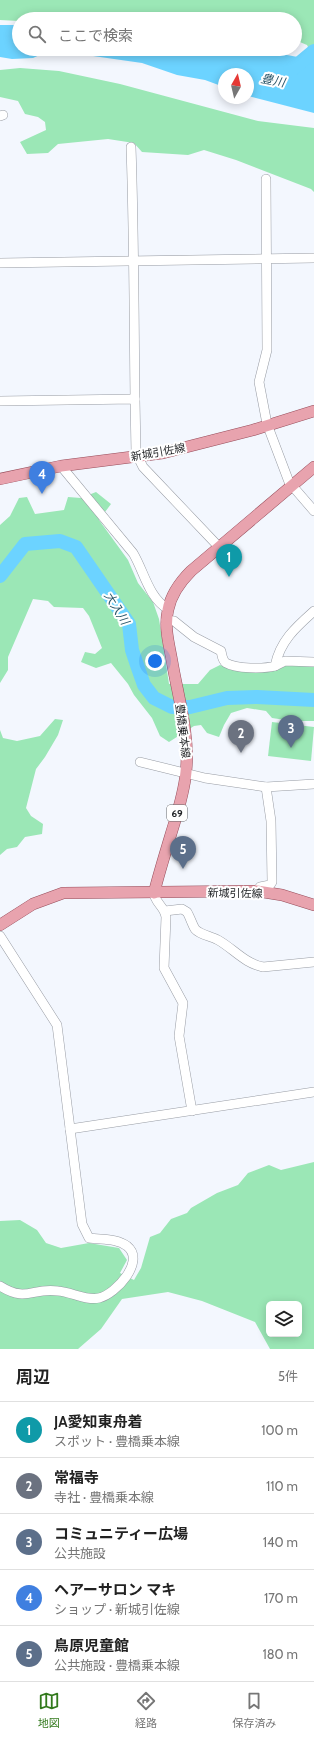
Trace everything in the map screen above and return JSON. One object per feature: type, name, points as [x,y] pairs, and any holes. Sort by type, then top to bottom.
[{"type":"main road","name":"新城引佐線","points":[[0,479],[61,466],[163,453],[314,411]]},
{"type":"main road","name":"豊橋乗本線","points":[[154,893],[161,864],[182,797],[186,772],[187,749],[185,732],[167,637],[167,614],[173,594],[182,580],[314,467]]},
{"type":"main road","name":"新城引佐線","points":[[154,893],[257,891],[282,895],[314,905]]},
{"type":"main road","points":[[0,925],[32,904],[63,893],[154,893]]},
{"type":"street","points":[[131,147],[134,218],[133,261],[137,456],[143,467],[219,547]]},
{"type":"street","points":[[266,179],[267,350],[258,382],[268,425],[291,486],[314,511]]},
{"type":"street","points":[[0,263],[314,258]]},
{"type":"street","points":[[0,401],[135,398]]},
{"type":"street","points":[[61,466],[133,553],[140,565],[146,583],[167,614],[194,637],[222,651],[223,658],[226,663],[235,666],[266,668],[286,661],[314,662]]},
{"type":"street","points":[[275,666],[281,646],[292,632],[314,610]]},
{"type":"street","points":[[140,762],[186,772],[205,778],[266,787],[314,784]]},
{"type":"street","points":[[257,891],[260,887],[270,885],[272,882],[270,821],[266,787]]},
{"type":"street","points":[[154,893],[154,898],[165,911],[164,968],[183,1003],[179,1036],[192,1111]]},
{"type":"street","points":[[165,911],[182,910],[187,912],[194,928],[219,940],[247,962],[256,966],[263,967],[314,962]]},
{"type":"street","points":[[0,936],[57,1025],[82,1224],[89,1238],[116,1240],[126,1245],[132,1251],[134,1259],[131,1269],[124,1279],[110,1294],[100,1298],[92,1299],[57,1290],[46,1290],[26,1295],[18,1295],[0,1286]]},
{"type":"street","points":[[70,1129],[314,1092]]},
{"type":"green space","points":[[0,0],[314,0],[314,59],[307,45],[302,43],[302,12],[12,12],[12,21],[0,20]]},
{"type":"green space","points":[[20,68],[59,71],[120,84],[258,121],[314,128],[314,192],[311,189],[236,160],[204,150],[188,155],[142,152],[134,143],[108,139],[58,144],[48,153],[27,154],[20,142],[46,130],[45,122],[38,117],[25,114],[18,101],[0,97],[0,70]]},
{"type":"green space","points":[[96,492],[111,504],[99,520],[128,560],[138,583],[153,602],[159,619],[169,684],[198,684],[210,670],[220,665],[233,670],[276,663],[314,665],[314,721],[292,721],[272,718],[266,711],[247,708],[231,713],[219,737],[207,733],[201,725],[194,726],[169,742],[160,736],[152,718],[111,663],[96,668],[81,662],[85,652],[95,654],[102,648],[89,616],[83,608],[54,607],[48,601],[33,599],[8,657],[8,670],[0,683],[0,525],[10,516],[19,498],[27,497],[35,514],[64,510],[68,497],[81,498]]},
{"type":"green space","points":[[55,719],[63,720],[58,735],[36,769],[26,808],[31,816],[43,824],[42,834],[25,837],[17,847],[7,849],[0,855],[0,730],[3,738],[17,741],[40,736]]},
{"type":"green space","points":[[272,722],[314,727],[311,761],[268,756]]},
{"type":"green space","points":[[314,1162],[314,1349],[270,1349],[255,1322],[202,1301],[168,1292],[122,1299],[101,1329],[78,1349],[0,1349],[0,1221],[20,1220],[37,1230],[46,1243],[61,1248],[89,1243],[119,1248],[127,1260],[120,1273],[134,1280],[141,1268],[150,1237],[160,1233],[171,1219],[187,1213],[191,1208],[217,1193],[238,1185],[248,1173],[269,1165],[281,1170]]},
{"type":"water","points":[[0,25],[12,25],[12,56],[37,56],[33,58],[12,59],[0,57]]},
{"type":"water","name":"豊川","points":[[93,56],[292,56],[314,60],[314,113],[254,98],[254,68],[218,68],[218,85],[205,80],[177,75],[142,63]]},
{"type":"waterway","name":"豊川","points":[[290,71],[314,51]]},
{"type":"waterway","name":"大入川","points":[[0,576],[25,544],[60,541],[76,547],[129,624],[132,650],[144,685],[154,698],[172,707],[190,707],[227,698],[257,697],[314,700]]},
{"type":"place","name":"ヘアーサロン マキ","points":[[42,494]]},
{"type":"place","name":"JA愛知東舟着","points":[[229,577]]},
{"type":"place","name":"コミュニティー広場","points":[[291,748]]},
{"type":"place","name":"常福寺","points":[[241,753]]},
{"type":"place","name":"鳥原児童館","points":[[183,869]]}]
